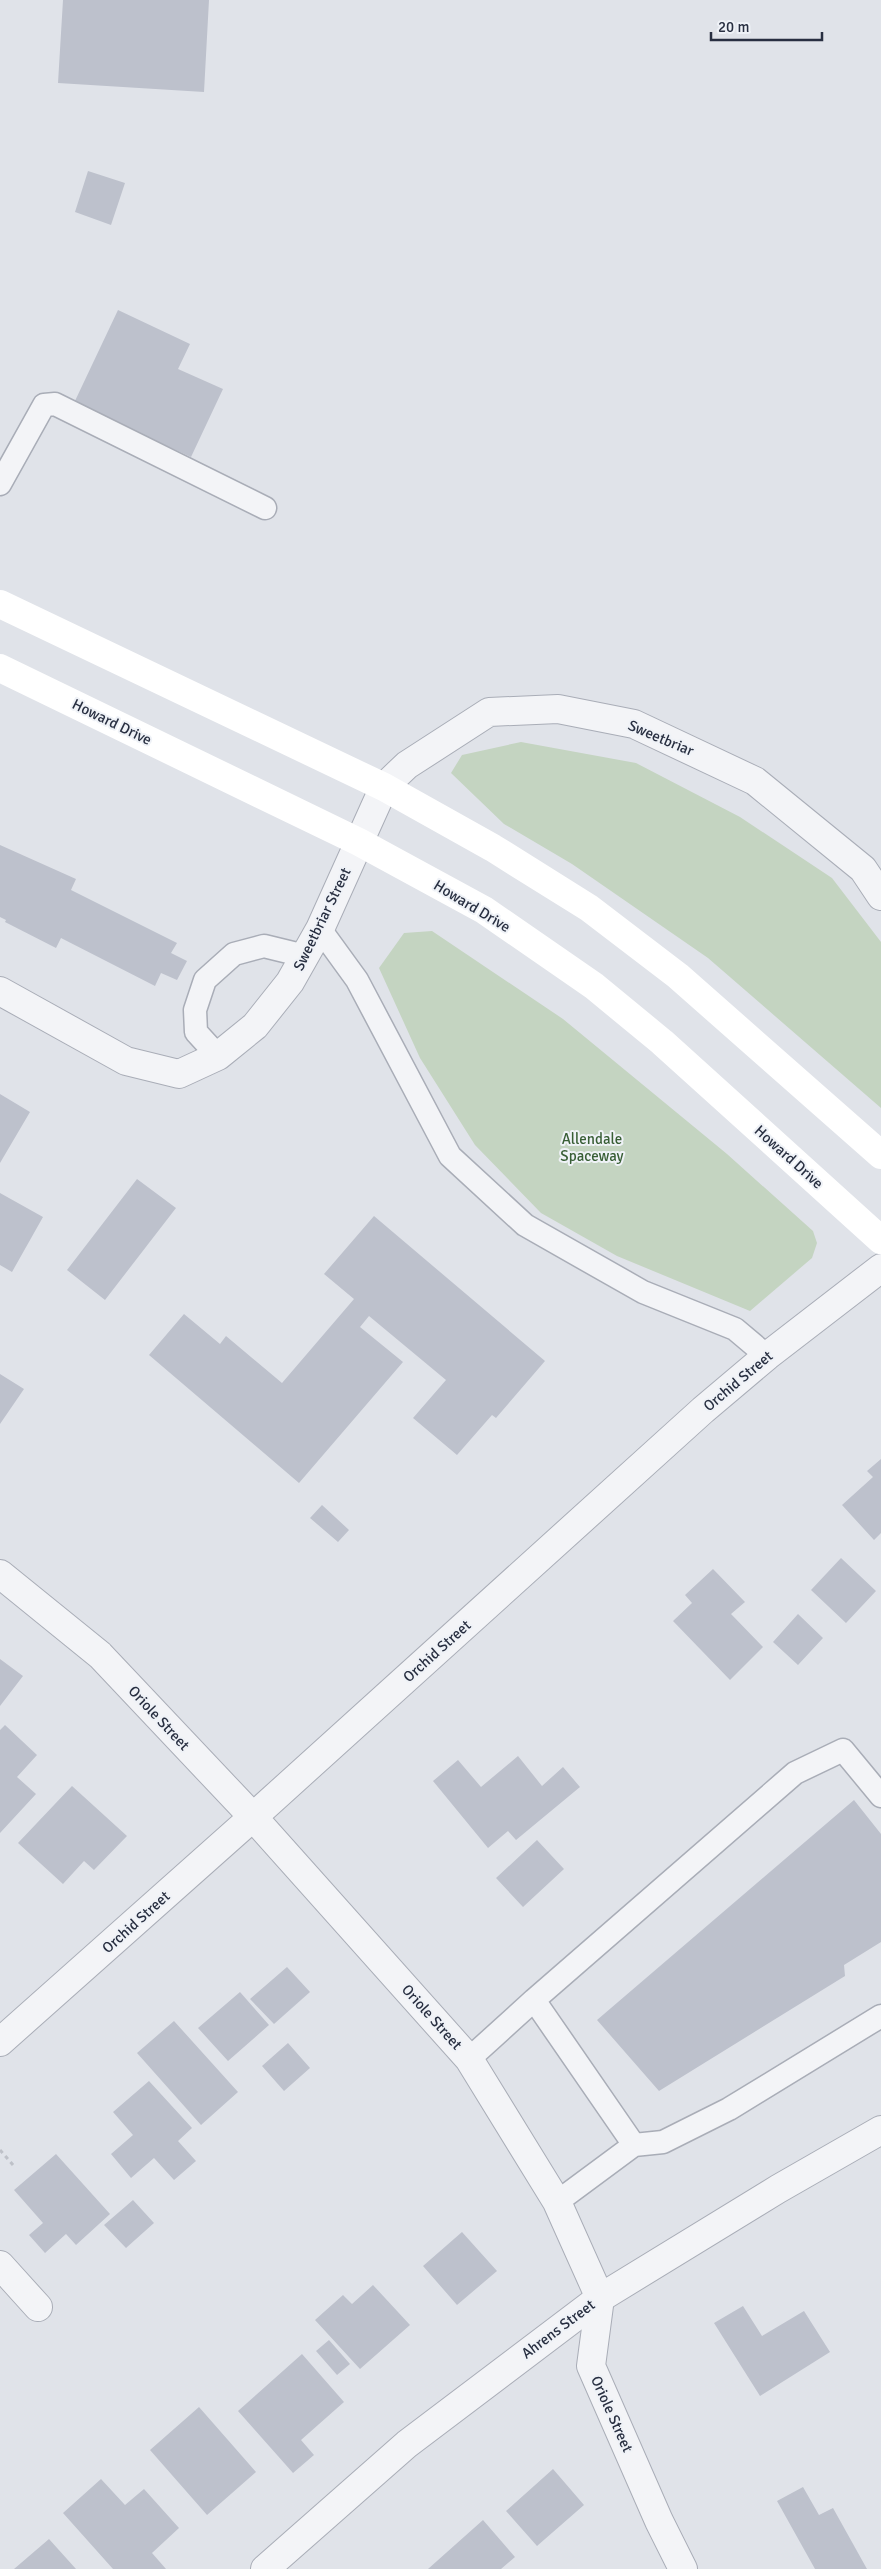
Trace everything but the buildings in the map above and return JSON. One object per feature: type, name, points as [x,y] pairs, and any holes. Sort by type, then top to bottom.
[{"type":"main road","points":[[0,604],[384,787],[494,848],[588,908],[678,976],[881,1155]]},
{"type":"main road","name":"Howard Drive","points":[[0,668],[359,842],[484,910],[594,986],[662,1042],[881,1240]]},
{"type":"street","name":"Sweetbriar","points":[[384,787],[406,765],[489,712],[558,709],[634,724],[755,780],[863,869],[881,896]]},
{"type":"street","name":"Sweetbriar Street","points":[[0,991],[126,1061],[179,1074],[218,1056],[255,1026],[290,982],[320,929],[384,787]]},
{"type":"street","name":"Orchid Street","points":[[0,2042],[253,1817],[703,1410],[767,1356],[881,1268]]},
{"type":"street","name":"Oriole Street","points":[[0,1574],[100,1655],[253,1817],[468,2059],[557,2202],[600,2298],[591,2366],[659,2521],[683,2569]]},
{"type":"street","name":"Ahrens Street","points":[[265,2569],[407,2444],[600,2298],[778,2189],[881,2130]]},
{"type":"street","points":[[0,2265],[38,2308]]},
{"type":"lane","points":[[0,484],[44,405],[55,404],[265,508]]},
{"type":"lane","points":[[320,929],[357,980],[450,1156],[525,1225],[643,1292],[735,1329],[767,1356]]},
{"type":"lane","points":[[218,1056],[196,1032],[195,1010],[205,980],[234,954],[264,946],[305,956]]},
{"type":"lane","points":[[468,2059],[795,1773],[843,1750],[881,1796]]},
{"type":"lane","points":[[534,2000],[634,2145]]},
{"type":"lane","points":[[557,2202],[634,2145],[663,2142],[729,2109],[881,2016]]},
{"type":"path","points":[[0,2150],[13,2165]]},
{"type":"green space","points":[[521,742],[636,763],[740,817],[832,878],[881,942],[881,1108],[708,958],[572,864],[504,824],[451,773],[462,755]]},
{"type":"green space","name":"Allendale Spaceway","points":[[432,931],[563,1019],[727,1154],[813,1231],[817,1243],[812,1258],[750,1311],[617,1256],[541,1213],[475,1145],[420,1058],[379,968],[404,933]]}]
